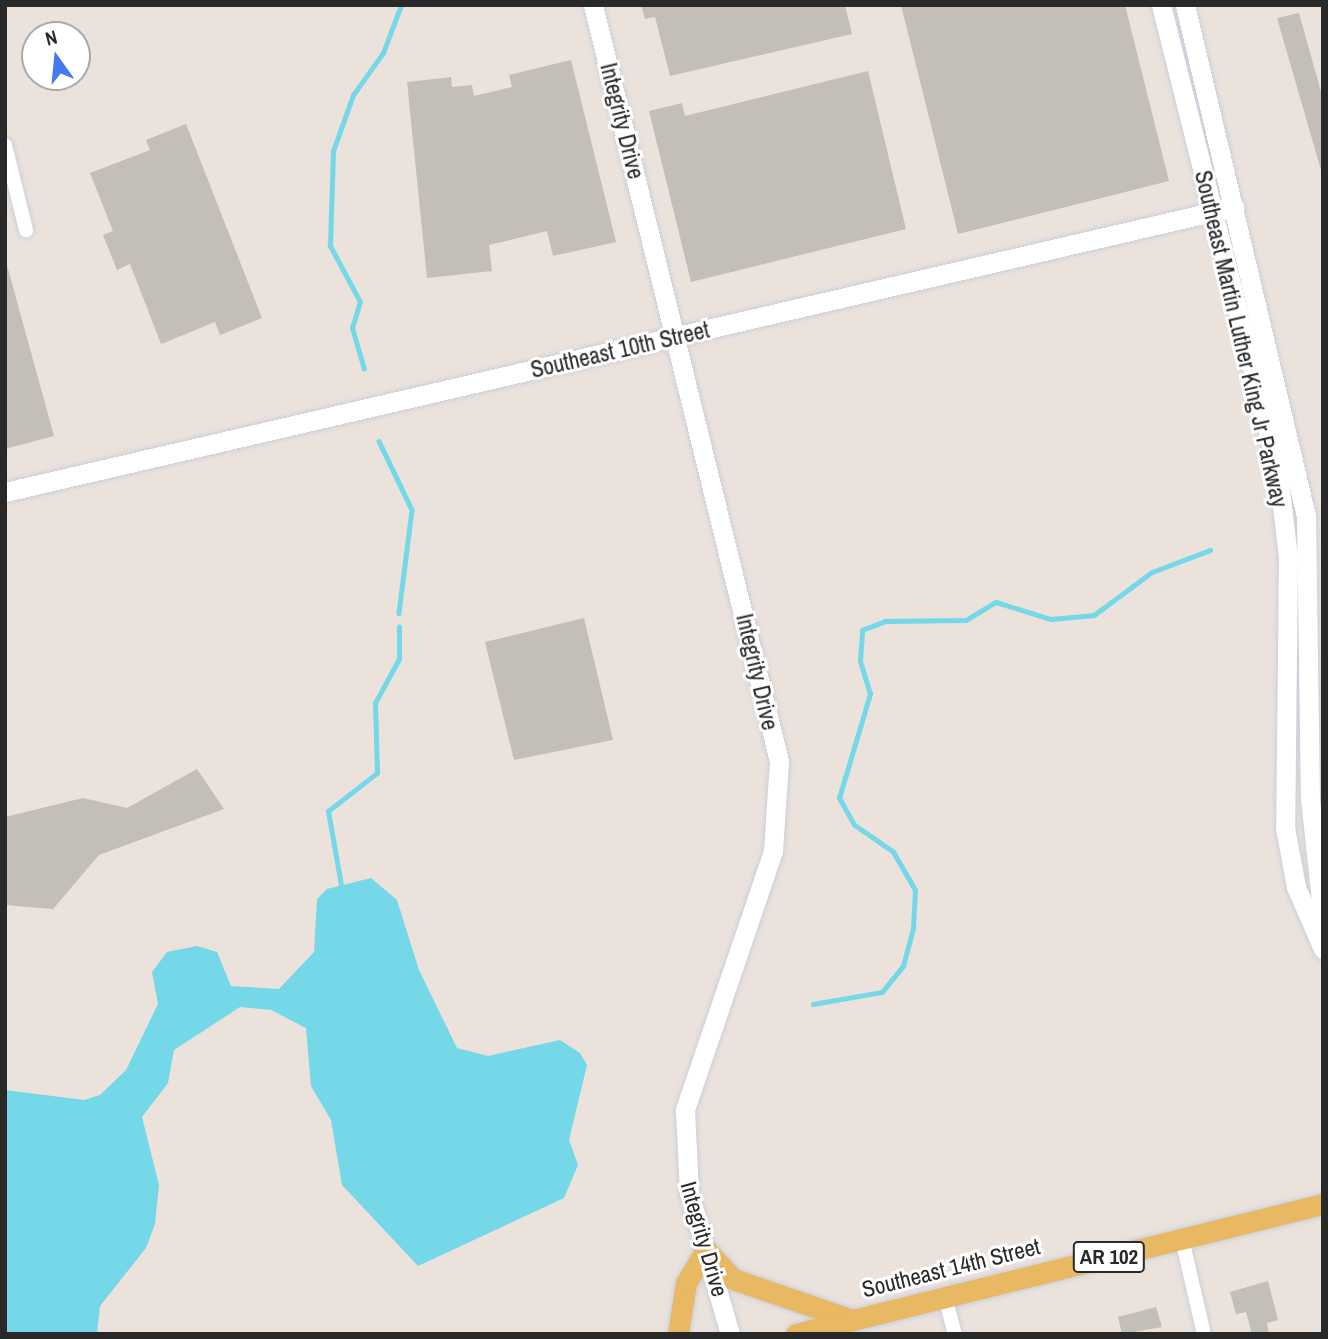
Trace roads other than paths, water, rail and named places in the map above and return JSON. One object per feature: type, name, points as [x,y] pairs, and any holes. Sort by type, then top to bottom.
[{"type":"main road","name":"Southeast 14th Street","points":[[796,1334],[1323,1204]]},
{"type":"main road","points":[[678,1334],[686,1283],[706,1250],[733,1279],[852,1320]]},
{"type":"street","name":"Integrity Drive","points":[[593,5],[779,761],[774,851],[685,1110],[684,1165],[730,1334]]},
{"type":"street","name":"Southeast Martin Luther King Jr Parkway","points":[[1161,5],[1278,472],[1288,557],[1285,827],[1296,887],[1316,922],[1323,949]]},
{"type":"street","name":"Southeast Martin Luther King Jr Parkway","points":[[1185,5],[1306,516],[1310,799],[1321,901],[1316,922]]},
{"type":"street","points":[[5,145],[26,230]]},
{"type":"street","name":"Southeast 10th Street","points":[[5,492],[1234,207]]},
{"type":"street","points":[[1182,1239],[1204,1334]]},
{"type":"street","points":[[945,1297],[955,1334]]},
{"type":"water","points":[[371,878],[397,900],[419,970],[457,1048],[488,1056],[560,1040],[580,1053],[587,1065],[569,1140],[578,1165],[564,1198],[418,1266],[342,1185],[331,1120],[311,1086],[306,1028],[271,1010],[240,1007],[174,1050],[168,1083],[142,1117],[159,1185],[155,1224],[146,1248],[100,1306],[97,1334],[5,1334],[5,1090],[84,1100],[100,1095],[126,1070],[158,1004],[152,972],[167,952],[197,946],[217,952],[231,986],[279,989],[314,952],[317,899],[327,889]]},
{"type":"waterway","points":[[364,369],[352,328],[360,302],[330,246],[333,151],[353,95],[383,53],[401,5]]},
{"type":"waterway","points":[[379,441],[412,510],[399,613]]},
{"type":"waterway","points":[[813,1004],[882,992],[903,966],[913,928],[915,890],[893,852],[854,825],[839,798],[870,694],[860,661],[862,630],[885,621],[966,620],[996,602],[1051,619],[1094,615],[1152,572],[1210,550]]},
{"type":"waterway","points":[[341,885],[328,811],[377,773],[375,703],[399,659],[399,627]]}]
